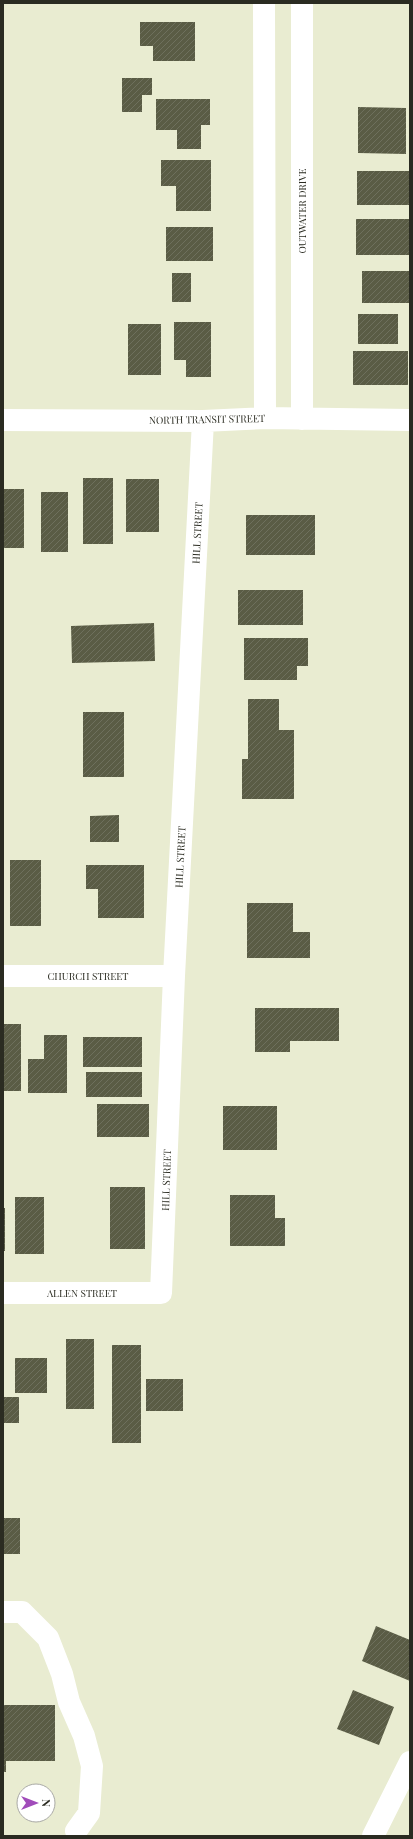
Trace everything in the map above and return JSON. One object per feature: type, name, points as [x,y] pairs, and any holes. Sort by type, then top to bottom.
[{"type":"street","points":[[264,3],[265,418]]},
{"type":"street","name":"OUTWATER DRIVE","points":[[302,3],[302,419]]},
{"type":"street","name":"NORTH TRANSIT STREET","points":[[3,420],[204,421],[265,418],[410,420]]},
{"type":"street","name":"HILL STREET","points":[[161,1292],[174,976],[204,421]]},
{"type":"street","name":"CHURCH STREET","points":[[3,976],[174,976]]},
{"type":"street","name":"ALLEN STREET","points":[[3,1293],[161,1292]]},
{"type":"street","points":[[13,1612],[48,1638],[62,1674],[69,1702],[84,1736],[92,1766],[89,1813],[76,1831]]},
{"type":"street","points":[[373,1836],[410,1762]]},
{"type":"building","points":[[140,22],[195,22],[195,61],[153,61],[153,46],[140,46]]},
{"type":"building","points":[[122,78],[152,78],[152,95],[142,95],[142,112],[122,112]]},
{"type":"building","points":[[156,99],[210,99],[210,125],[201,125],[201,149],[177,149],[177,130],[156,130]]},
{"type":"building","points":[[358,107],[406,108],[406,154],[358,153]]},
{"type":"building","points":[[161,160],[211,160],[211,211],[176,211],[176,186],[161,186]]},
{"type":"building","points":[[357,171],[410,171],[410,205],[357,205]]},
{"type":"building","points":[[356,219],[410,219],[410,255],[356,255]]},
{"type":"building","points":[[166,227],[213,227],[213,261],[166,261]]},
{"type":"building","points":[[362,271],[410,271],[410,303],[362,303]]},
{"type":"building","points":[[172,273],[191,273],[191,302],[172,302]]},
{"type":"building","points":[[358,314],[398,314],[398,344],[358,344]]},
{"type":"building","points":[[174,322],[211,322],[211,377],[186,377],[186,360],[174,360]]},
{"type":"building","points":[[128,324],[161,324],[161,375],[128,375]]},
{"type":"building","points":[[353,351],[408,351],[408,385],[353,385]]},
{"type":"building","points":[[83,478],[113,478],[113,544],[83,544]]},
{"type":"building","points":[[126,479],[159,479],[159,532],[126,532]]},
{"type":"building","points":[[3,489],[24,489],[24,548],[3,548]]},
{"type":"building","points":[[41,492],[68,492],[68,552],[41,552]]},
{"type":"building","points":[[246,515],[315,515],[315,555],[246,555]]},
{"type":"building","points":[[238,590],[303,590],[303,625],[238,625]]},
{"type":"building","points":[[154,623],[155,661],[72,663],[71,626]]},
{"type":"building","points":[[244,638],[308,638],[308,666],[297,666],[297,680],[244,680]]},
{"type":"building","points":[[248,699],[279,699],[279,730],[294,730],[294,799],[242,799],[242,759],[248,759]]},
{"type":"building","points":[[83,712],[124,712],[124,777],[83,777]]},
{"type":"building","points":[[119,815],[119,842],[90,842],[90,816]]},
{"type":"building","points":[[10,860],[41,860],[41,926],[10,926]]},
{"type":"building","points":[[86,865],[144,865],[144,918],[98,918],[98,889],[86,889]]},
{"type":"building","points":[[247,903],[293,903],[293,932],[310,932],[310,958],[247,958]]},
{"type":"building","points":[[255,1008],[339,1008],[339,1041],[290,1041],[290,1052],[255,1052]]},
{"type":"building","points":[[3,1024],[21,1024],[21,1091],[3,1091]]},
{"type":"building","points":[[44,1035],[67,1035],[67,1093],[28,1093],[28,1059],[44,1059]]},
{"type":"building","points":[[83,1037],[142,1037],[142,1067],[83,1067]]},
{"type":"building","points":[[86,1072],[142,1072],[142,1097],[86,1097]]},
{"type":"building","points":[[97,1104],[149,1104],[149,1137],[97,1137]]},
{"type":"building","points":[[223,1106],[277,1106],[277,1150],[223,1150]]},
{"type":"building","points":[[110,1187],[145,1187],[145,1249],[110,1249]]},
{"type":"building","points":[[230,1195],[275,1195],[275,1218],[285,1218],[285,1246],[230,1246]]},
{"type":"building","points":[[15,1197],[44,1197],[44,1254],[15,1254]]},
{"type":"building","points":[[3,1208],[5,1208],[5,1251],[3,1251]]},
{"type":"building","points":[[66,1339],[94,1339],[94,1409],[66,1409]]},
{"type":"building","points":[[112,1345],[141,1345],[141,1443],[112,1443]]},
{"type":"building","points":[[15,1358],[47,1358],[47,1393],[15,1393]]},
{"type":"building","points":[[146,1379],[183,1379],[183,1411],[146,1411]]},
{"type":"building","points":[[3,1397],[19,1397],[19,1423],[3,1423]]},
{"type":"building","points":[[3,1518],[20,1518],[20,1554],[3,1554]]},
{"type":"building","points":[[376,1626],[410,1640],[410,1681],[362,1661]]},
{"type":"building","points":[[353,1690],[394,1707],[379,1745],[337,1729]]},
{"type":"building","points":[[3,1705],[55,1705],[55,1761],[6,1761],[6,1772],[3,1772]]}]
